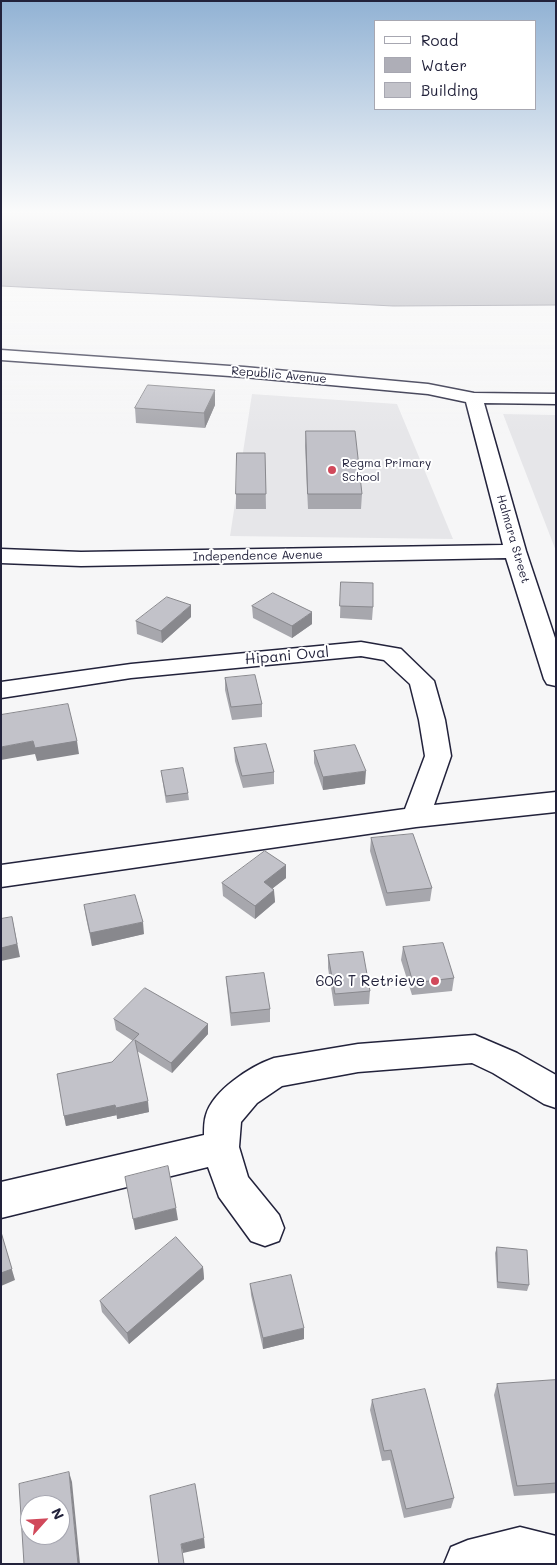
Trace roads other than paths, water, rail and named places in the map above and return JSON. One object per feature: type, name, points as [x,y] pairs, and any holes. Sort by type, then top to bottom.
[{"type":"street","name":"Republic Avenue","points":[[1,355],[253,373],[428,389],[474,398],[556,398]]},
{"type":"street","name":"Halmara Street","points":[[474,398],[515,551],[556,680]]},
{"type":"street","name":"Independence Avenue","points":[[1,556],[81,559],[515,551]]},
{"type":"street","name":"Hipani Oval","points":[[1,690],[131,671],[361,649],[392,654],[422,680],[432,720],[438,756],[416,817]]},
{"type":"street","points":[[1,876],[416,817],[556,802]]},
{"type":"street","points":[[265,1228],[232,1185],[221,1148],[223,1116],[245,1092],[274,1073],[358,1058],[476,1049],[556,1092]]},
{"type":"street","points":[[1,1200],[221,1148]]},
{"type":"street","points":[[468,1564],[520,1550],[556,1560]]},
{"type":"water","points":[[21,287],[556,287],[556,305],[393,306]]},
{"type":"place","name":"Regma Primary School","points":[[332,470]]},
{"type":"place","name":"606 T Retrieve","points":[[435,981]]}]
